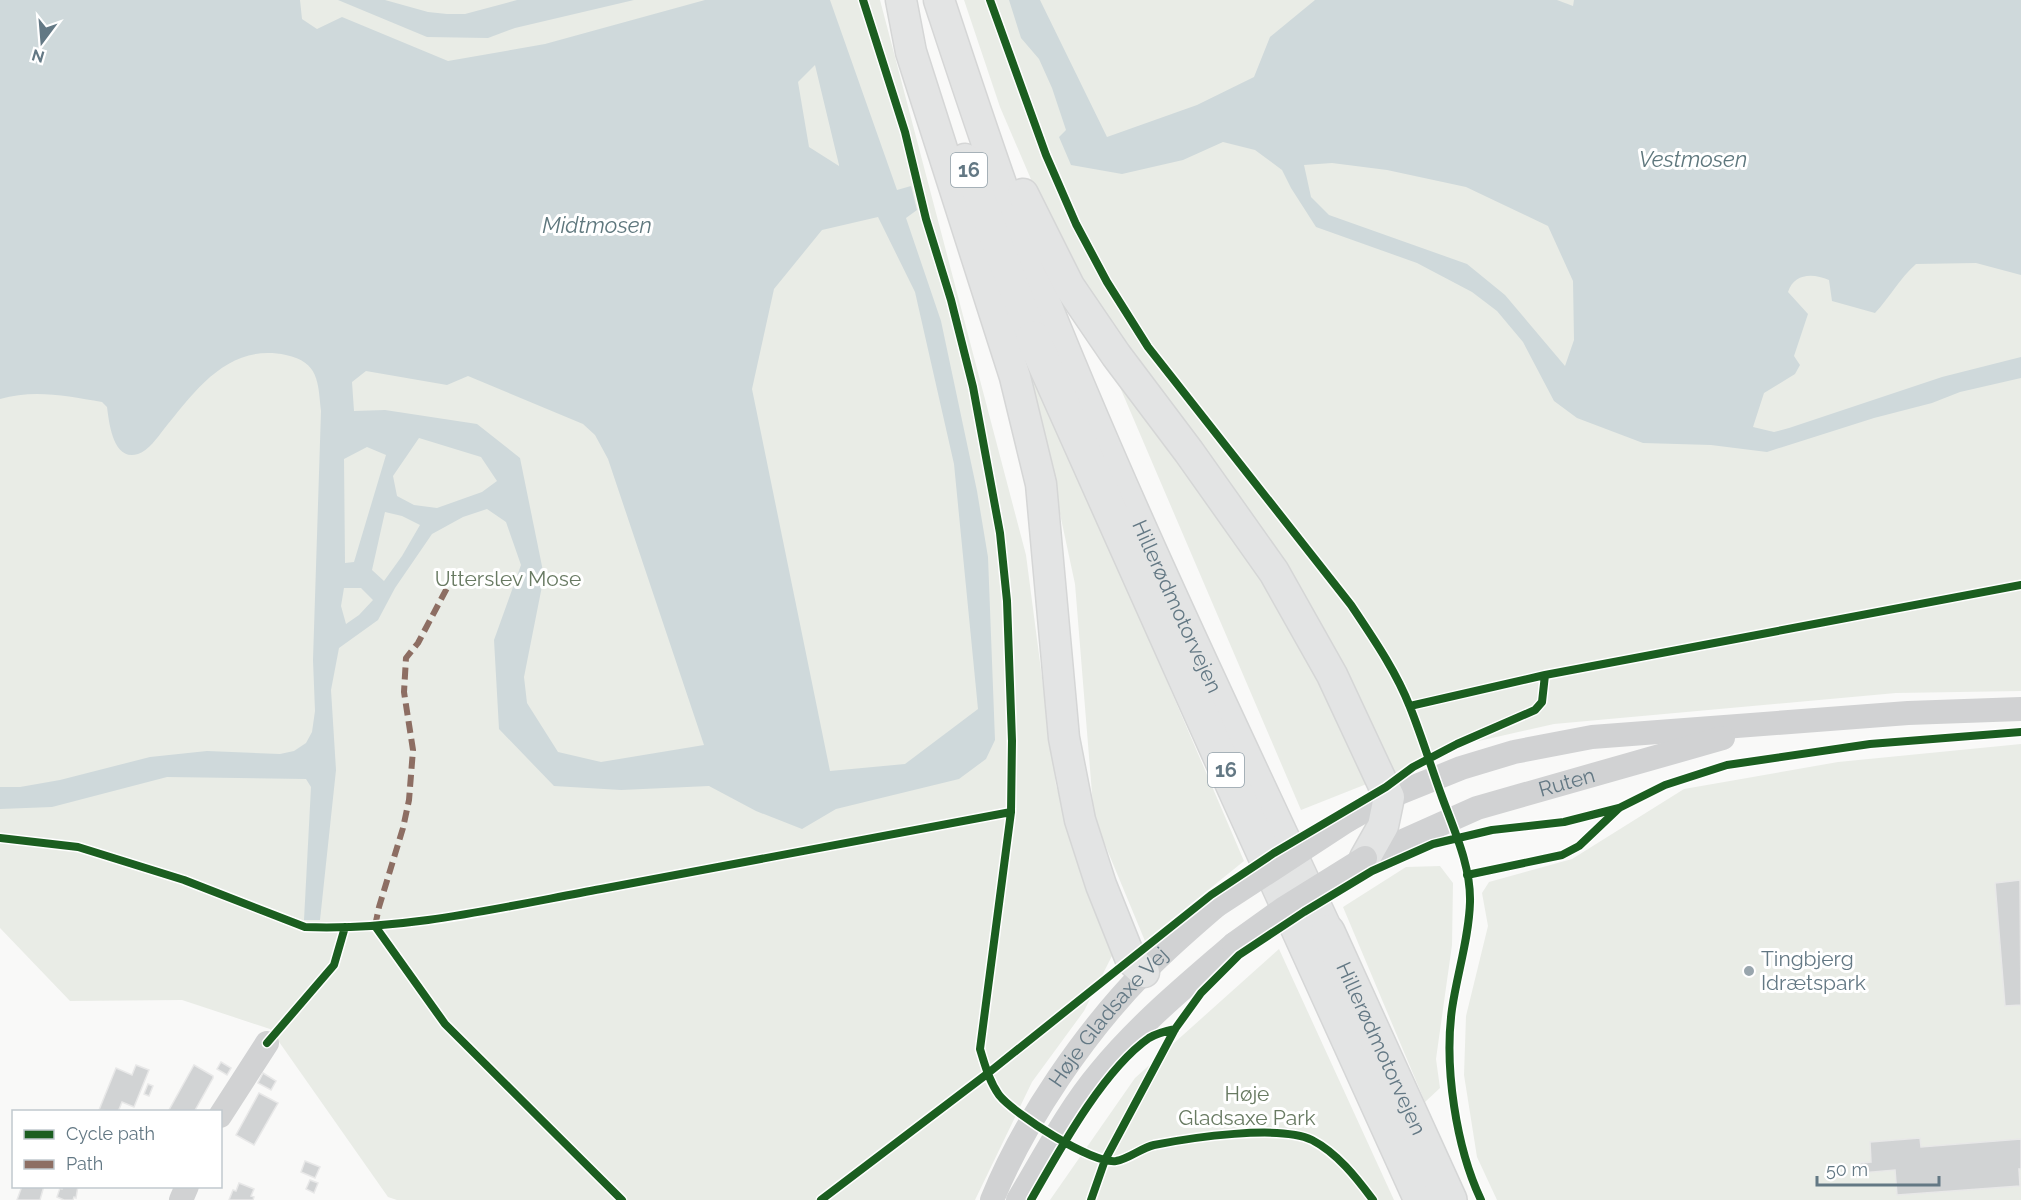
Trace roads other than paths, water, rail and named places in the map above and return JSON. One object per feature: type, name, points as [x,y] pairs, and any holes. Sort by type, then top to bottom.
[{"type":"highway","name":"Hillerødmotorvejen","points":[[1033,338],[1421,1200]]},
{"type":"highway","name":"Hillerødmotorvejen","points":[[1328,932],[1450,1200]]},
{"type":"main road","points":[[901,0],[911,52],[1015,377],[1041,484],[1064,738],[1080,820],[1101,885],[1131,960],[1144,972]]},
{"type":"main road","name":"Hillerødmotorvejen","points":[[912,0],[956,136],[1033,338]]},
{"type":"main road","name":"Hillerødmotorvejen","points":[[939,0],[965,82],[1030,264],[1141,529],[1328,932]]},
{"type":"main road","points":[[965,82],[1069,286],[1116,355],[1189,452],[1274,572],[1332,675],[1389,797],[1383,826],[1365,858]]},
{"type":"street","name":"Ruten","points":[[1389,797],[1461,768],[1514,752],[1592,737],[1908,713],[2021,709]]},
{"type":"street","name":"Ruten","points":[[1365,858],[1477,808],[1775,723]]},
{"type":"street","name":"Høje Gladsaxe Vej","points":[[992,1200],[1020,1141],[1048,1095],[1094,1031],[1144,972],[1216,906],[1348,820],[1389,797]]},
{"type":"street","name":"Høje Gladsaxe Vej","points":[[1018,1200],[1070,1114],[1099,1073],[1127,1042],[1234,944],[1283,909],[1365,858]]},
{"type":"street","points":[[1144,972],[1175,980],[1197,976]]},
{"type":"street","points":[[222,1113],[267,1043]]},
{"type":"water","name":"Midtmosen","points":[[0,0],[300,0],[302,19],[317,29],[342,17],[448,61],[545,44],[705,0],[830,0],[897,190],[911,186],[917,210],[906,218],[941,321],[977,491],[988,557],[995,740],[986,759],[959,779],[836,809],[802,829],[756,811],[709,786],[621,790],[554,786],[499,729],[494,640],[521,565],[506,522],[487,509],[463,517],[432,534],[395,588],[378,620],[339,648],[331,690],[336,770],[320,920],[304,920],[311,787],[306,779],[167,777],[52,807],[0,809],[0,787],[20,787],[60,780],[150,757],[207,751],[280,754],[294,751],[306,743],[312,732],[315,711],[313,660],[321,411],[317,382],[311,368],[297,358],[265,353],[247,356],[230,363],[201,385],[149,447],[138,454],[130,455],[118,447],[111,431],[107,407],[102,402],[38,394],[0,399]],"holes":[[[815,65],[839,166],[809,147],[798,82]],[[878,217],[915,292],[954,464],[978,709],[905,764],[830,771],[752,389],[774,289],[822,230]],[[366,371],[447,385],[468,376],[583,424],[595,435],[608,459],[704,745],[601,762],[558,752],[527,703],[524,677],[544,576],[520,458],[477,424],[385,410],[354,411],[352,382]],[[419,438],[481,457],[497,481],[482,492],[437,508],[414,505],[397,496],[393,476]],[[367,447],[386,455],[354,562],[345,563],[344,459]],[[385,512],[402,516],[420,525],[384,581],[372,570]],[[344,588],[361,588],[373,600],[359,615],[346,624],[341,606]]]},
{"type":"water","points":[[338,0],[385,0],[428,12],[465,14],[517,0],[634,0],[515,28],[488,38],[427,37]]},
{"type":"water","name":"Vestmosen","points":[[1009,0],[1040,0],[1107,137],[1197,105],[1254,77],[1270,37],[1315,0],[1557,0],[1573,6],[1574,0],[2021,0],[2021,275],[1976,263],[1916,264],[1875,313],[1832,301],[1829,280],[1817,276],[1799,278],[1788,292],[1808,314],[1794,356],[1800,365],[1795,374],[1764,393],[1753,427],[1774,432],[1942,377],[2021,357],[2021,378],[1960,392],[1932,403],[1874,418],[1767,452],[1711,445],[1643,443],[1577,418],[1554,401],[1523,342],[1497,311],[1472,292],[1417,263],[1316,227],[1282,170],[1255,150],[1223,142],[1183,160],[1122,174],[1071,165],[1059,137],[1066,130],[1052,88],[1039,59],[1021,38]],"holes":[[[1332,163],[1387,170],[1466,187],[1548,226],[1573,281],[1574,340],[1565,366],[1505,295],[1467,264],[1329,215],[1311,197],[1304,165]]]},
{"type":"place","name":"Tingbjerg Idrætspark","points":[[1749,971]]},
{"type":"park label","name":"Utterslev Mose","points":[[508,579]]},
{"type":"park label","name":"Høje Gladsaxe Park","points":[[1247,1106]]}]
